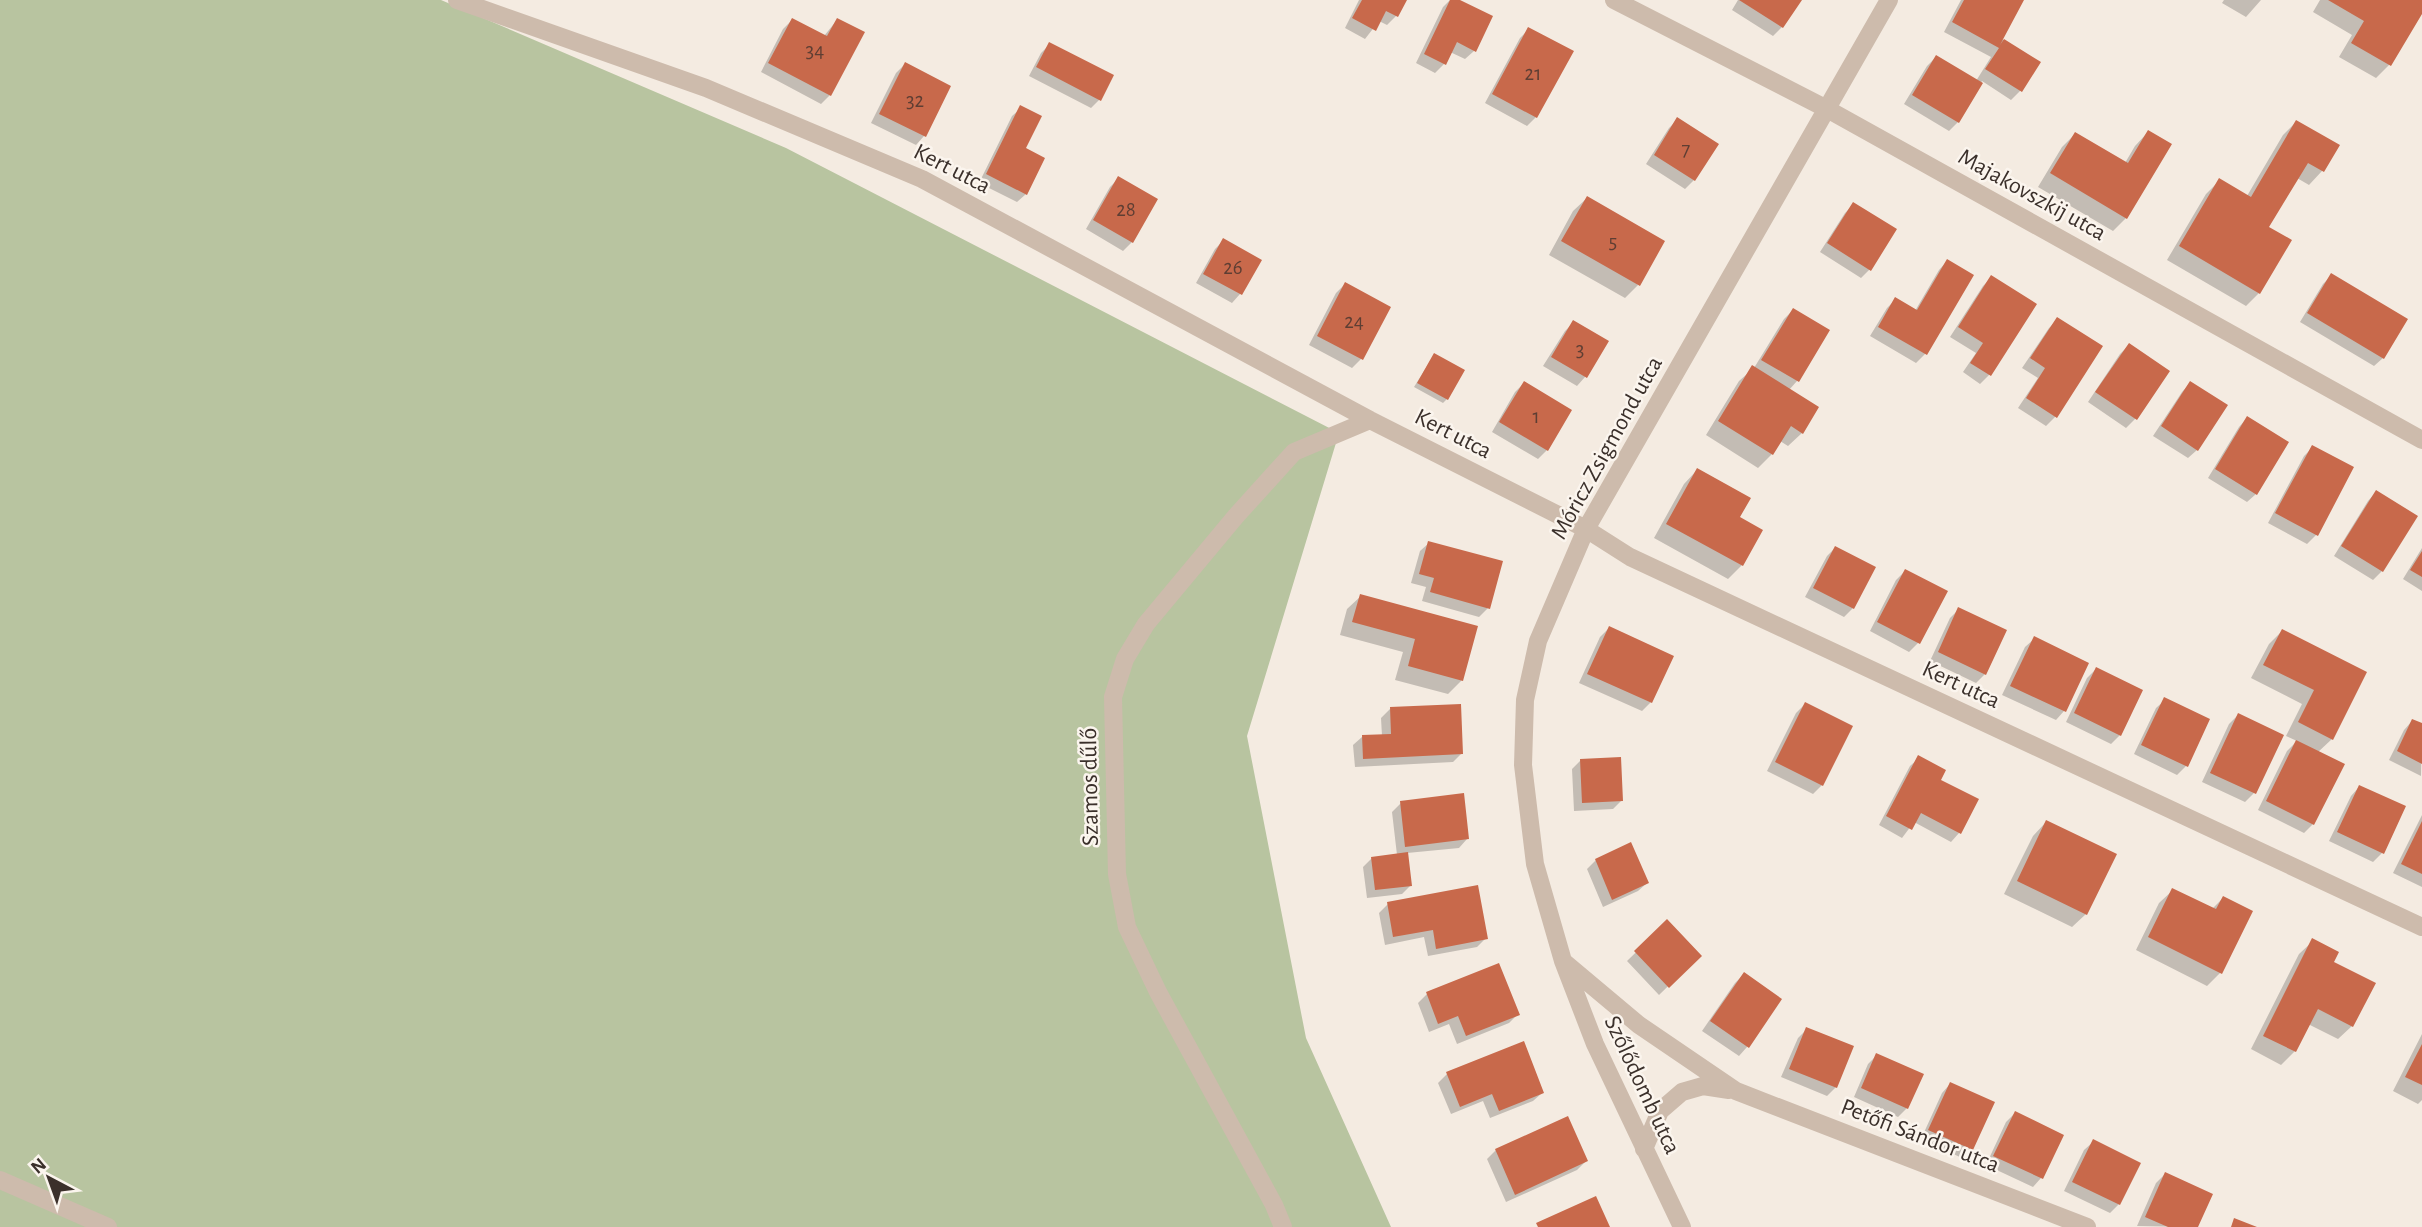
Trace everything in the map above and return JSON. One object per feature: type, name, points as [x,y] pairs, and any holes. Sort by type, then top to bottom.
[{"type":"street","name":"Kert utca","points":[[457,0],[706,88],[922,179],[1370,420],[1586,529],[1630,557],[2422,927]]},
{"type":"street","name":"Majakovszkij utca","points":[[1614,0],[1827,109],[2422,440]]},
{"type":"street","name":"Móricz Zsigmond utca","points":[[1563,961],[1535,864],[1523,765],[1525,700],[1538,642],[1586,529],[1889,0]]},
{"type":"street","name":"Szamos dűlő","points":[[1283,1227],[1274,1205],[1158,992],[1127,927],[1117,874],[1113,697],[1125,659],[1146,624],[1236,516],[1294,452],[1370,420]]},
{"type":"street","name":"Petőfi Sándor utca","points":[[1563,961],[1639,1025],[1736,1091]]},
{"type":"street","name":"Szőlődomb utca","points":[[1563,961],[1595,1044],[1682,1227]]},
{"type":"street","name":"Petőfi Sándor utca","points":[[1644,1149],[1660,1111],[1682,1092],[1703,1086],[1736,1091],[2087,1227]]},
{"type":"street","points":[[0,1180],[108,1227]]},
{"type":"green space","points":[[0,0],[441,0],[786,148],[1339,433],[1247,736],[1306,1038],[1391,1227],[0,1227]]},
{"type":"building","points":[[1362,0],[1407,0],[1398,17],[1386,11],[1376,31],[1352,18]]},
{"type":"building","points":[[1450,0],[1460,0],[1493,16],[1476,52],[1457,42],[1446,65],[1424,54]]},
{"type":"building","points":[[1739,0],[1802,0],[1783,28]]},
{"type":"building","points":[[1964,0],[2024,0],[2000,45],[2004,39],[2041,62],[2022,92],[1985,69],[1999,48],[1952,22]]},
{"type":"building","points":[[2328,0],[2422,0],[2422,14],[2391,66],[2351,43],[2364,21]]},
{"type":"building","points":[[792,18],[827,36],[837,18],[865,32],[831,96],[768,63]]},
{"type":"building","points":[[1528,27],[1574,51],[1537,118],[1492,94]]},
{"type":"building","points":[[1049,42],[1114,75],[1101,101],[1036,67]]},
{"type":"building","points":[[1936,55],[1983,83],[1959,123],[1912,95]]},
{"type":"building","points":[[905,62],[951,86],[926,137],[879,114]]},
{"type":"building","points":[[1020,105],[1042,116],[1026,148],[1045,158],[1027,195],[986,174]]},
{"type":"building","points":[[1677,117],[1719,144],[1695,181],[1654,155]]},
{"type":"building","points":[[2296,120],[2340,145],[2324,172],[2308,163],[2269,227],[2292,240],[2260,294],[2179,246],[2219,178],[2251,197]]},
{"type":"building","points":[[2148,130],[2172,144],[2127,219],[2050,173],[2075,132],[2128,163]]},
{"type":"building","points":[[1118,176],[1158,199],[1133,243],[1093,220]]},
{"type":"building","points":[[1587,196],[1665,241],[1640,286],[1561,241]]},
{"type":"building","points":[[1853,202],[1897,229],[1871,271],[1827,243]]},
{"type":"building","points":[[1223,238],[1262,260],[1242,295],[1203,274]]},
{"type":"building","points":[[1947,259],[1974,275],[1927,355],[1878,327],[1895,297],[1917,310]]},
{"type":"building","points":[[2331,273],[2408,319],[2384,359],[2307,313]]},
{"type":"building","points":[[1991,275],[2037,304],[1991,376],[1970,363],[1983,343],[1958,327]]},
{"type":"building","points":[[1345,282],[1391,307],[1363,360],[1317,336]]},
{"type":"building","points":[[1793,308],[1830,330],[1799,382],[1761,360]]},
{"type":"building","points":[[2057,317],[2103,346],[2057,418],[2026,398],[2045,368],[2030,358]]},
{"type":"building","points":[[1573,320],[1609,341],[1587,378],[1551,357]]},
{"type":"building","points":[[2129,343],[2170,371],[2137,420],[2095,392]]},
{"type":"building","points":[[1434,353],[1465,370],[1448,400],[1417,383]]},
{"type":"building","points":[[1752,365],[1819,407],[1803,434],[1791,426],[1773,455],[1718,421]]},
{"type":"building","points":[[1524,381],[1572,410],[1548,451],[1499,422]]},
{"type":"building","points":[[2190,381],[2228,405],[2198,451],[2161,426]]},
{"type":"building","points":[[2247,416],[2289,442],[2257,495],[2215,469]]},
{"type":"building","points":[[2312,445],[2354,467],[2318,536],[2275,513]]},
{"type":"building","points":[[1697,468],[1751,498],[1740,517],[1763,530],[1743,566],[1666,524]]},
{"type":"building","points":[[2376,490],[2418,516],[2383,572],[2341,546]]},
{"type":"building","points":[[1428,541],[1503,561],[1490,609],[1430,592],[1434,578],[1419,574]]},
{"type":"building","points":[[1835,546],[1876,567],[1854,609],[1813,588]]},
{"type":"building","points":[[2422,551],[2422,577],[2410,570]]},
{"type":"building","points":[[1905,569],[1948,591],[1920,644],[1877,622]]},
{"type":"building","points":[[1360,594],[1478,626],[1463,681],[1408,666],[1415,639],[1352,622]]},
{"type":"building","points":[[1958,607],[2007,630],[1986,675],[1938,652]]},
{"type":"building","points":[[1609,626],[1674,656],[1652,703],[1587,674]]},
{"type":"building","points":[[2282,629],[2367,672],[2333,740],[2298,722],[2314,690],[2263,665]]},
{"type":"building","points":[[2034,636],[2089,663],[2066,712],[2010,686]]},
{"type":"building","points":[[2096,667],[2143,690],[2121,736],[2074,713]]},
{"type":"building","points":[[2164,697],[2210,719],[2188,767],[2141,745]]},
{"type":"building","points":[[1805,702],[1853,726],[1823,786],[1775,762]]},
{"type":"building","points":[[1461,704],[1463,754],[1363,759],[1362,735],[1391,734],[1390,707]]},
{"type":"building","points":[[2238,713],[2284,735],[2256,794],[2210,773]]},
{"type":"building","points":[[2412,719],[2422,723],[2422,764],[2397,751]]},
{"type":"building","points":[[2296,740],[2345,764],[2314,825],[2266,801]]},
{"type":"building","points":[[1918,755],[1946,770],[1941,780],[1979,799],[1961,834],[1921,813],[1912,830],[1886,816]]},
{"type":"building","points":[[1621,757],[1623,801],[1582,803],[1580,759]]},
{"type":"building","points":[[2359,785],[2406,806],[2384,854],[2337,832]]},
{"type":"building","points":[[1464,793],[1469,839],[1405,847],[1400,801]]},
{"type":"building","points":[[2046,820],[2117,854],[2087,915],[2017,881]]},
{"type":"building","points":[[2422,821],[2422,874],[2401,864]]},
{"type":"building","points":[[1631,842],[1649,883],[1612,900],[1595,859]]},
{"type":"building","points":[[1408,852],[1412,886],[1375,890],[1371,857]]},
{"type":"building","points":[[1478,885],[1488,939],[1436,949],[1433,930],[1393,937],[1387,902]]},
{"type":"building","points":[[2172,888],[2216,909],[2223,896],[2253,911],[2222,974],[2148,937]]},
{"type":"building","points":[[1667,919],[1702,956],[1669,988],[1634,951]]},
{"type":"building","points":[[2312,938],[2339,952],[2334,962],[2376,983],[2353,1027],[2318,1009],[2296,1052],[2263,1036]]},
{"type":"building","points":[[1499,963],[1520,1015],[1466,1036],[1458,1016],[1438,1024],[1426,992]]},
{"type":"building","points":[[1744,972],[1782,999],[1749,1048],[1710,1021]]},
{"type":"building","points":[[1806,1027],[1854,1046],[1837,1088],[1789,1069]]},
{"type":"building","points":[[1524,1041],[1544,1093],[1499,1111],[1492,1094],[1460,1107],[1446,1072]]},
{"type":"building","points":[[2422,1044],[2422,1085],[2405,1077]]},
{"type":"building","points":[[1876,1053],[1924,1074],[1908,1109],[1861,1088]]},
{"type":"building","points":[[1950,1082],[1995,1102],[1973,1150],[1928,1130]]},
{"type":"building","points":[[2015,1111],[2064,1135],[2043,1179],[1993,1156]]},
{"type":"building","points":[[1568,1116],[1588,1161],[1515,1195],[1495,1149]]},
{"type":"building","points":[[2093,1139],[2141,1163],[2120,1205],[2072,1182]]},
{"type":"building","points":[[2165,1172],[2213,1194],[2198,1227],[2168,1227],[2145,1217]]},
{"type":"building","points":[[1596,1196],[1610,1227],[1538,1227],[1536,1223]]},
{"type":"building","points":[[2234,1218],[2257,1227],[2231,1227]]}]
